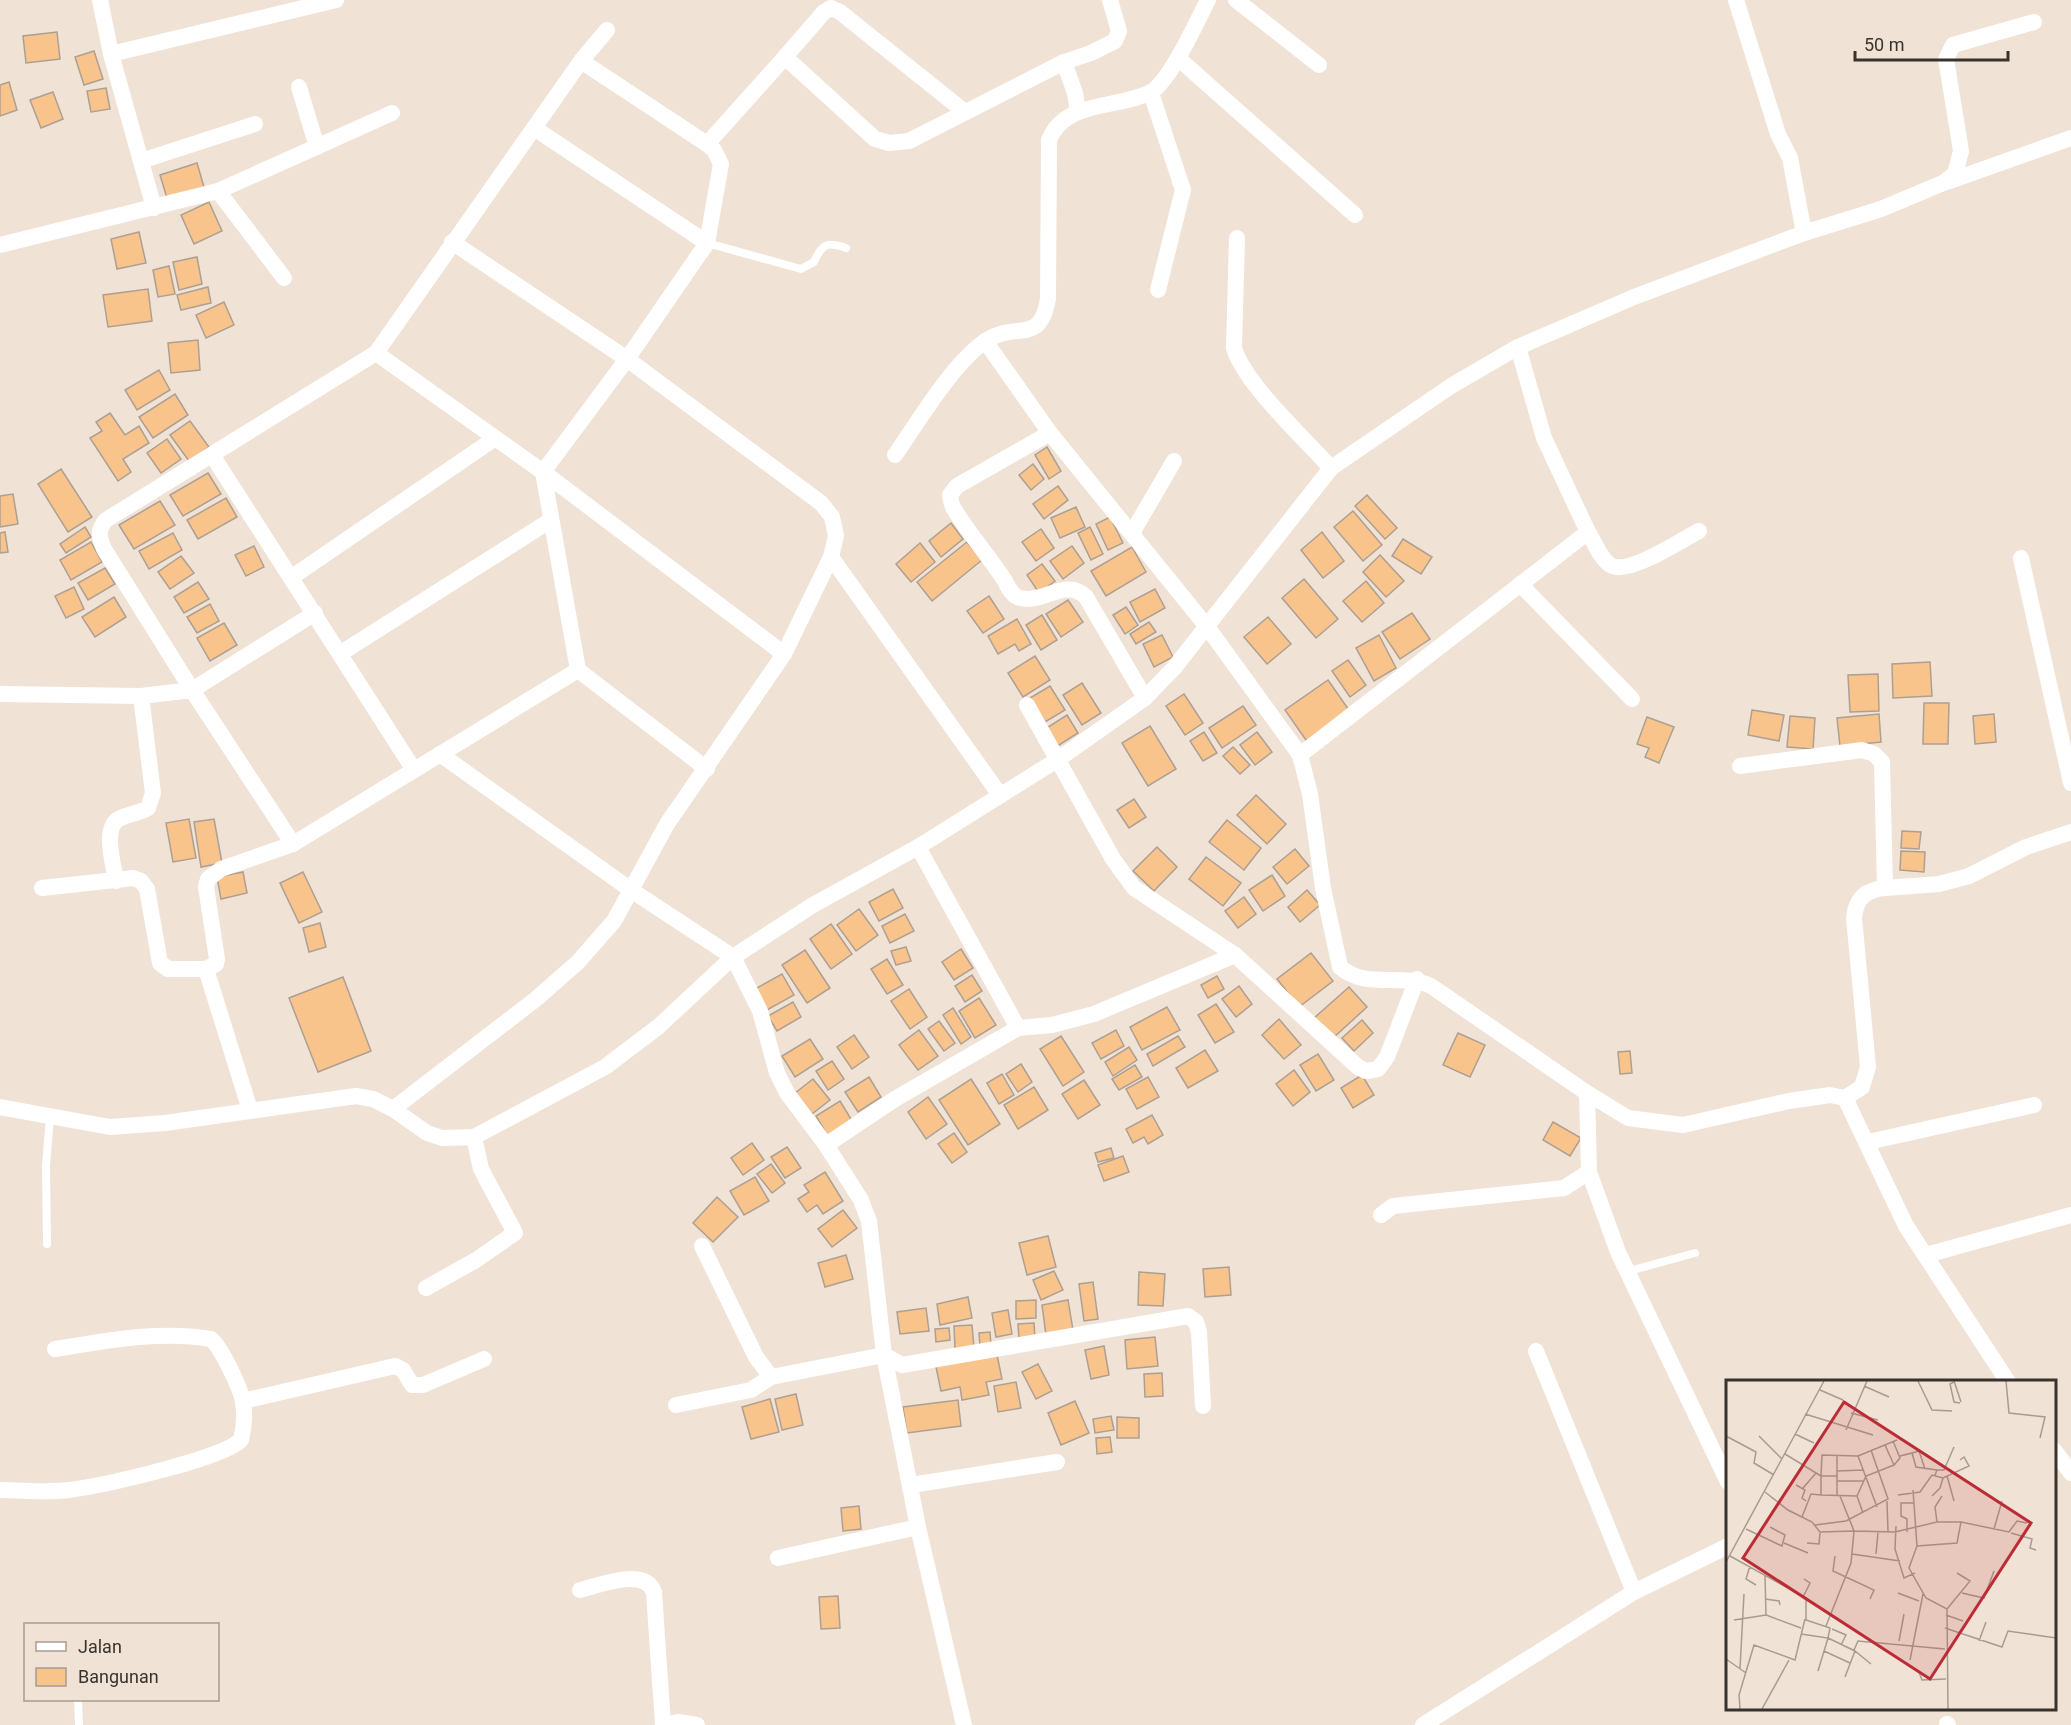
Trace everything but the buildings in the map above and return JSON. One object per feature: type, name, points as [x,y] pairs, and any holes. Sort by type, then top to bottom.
[{"type":"street","points":[[100,0],[111,54],[154,208]]},
{"type":"street","points":[[111,54],[336,0]]},
{"type":"street","points":[[785,57],[875,138],[889,143],[909,141],[1064,62],[1091,53],[1115,41],[1119,31],[1110,0]]},
{"type":"street","points":[[895,455],[943,388],[984,341],[998,333],[1029,330],[1038,326],[1046,314],[1049,140],[1059,122],[1078,112],[1151,93],[1179,59],[1208,0]]},
{"type":"street","points":[[1236,0],[1319,65]]},
{"type":"street","points":[[1736,0],[1778,134],[1790,158],[1804,233]]},
{"type":"street","points":[[707,144],[824,12],[831,8],[840,12],[965,112]]},
{"type":"street","points":[[1943,183],[1955,174],[1961,151],[1946,59],[1948,51],[1960,42],[2034,22]]},
{"type":"street","points":[[293,844],[192,690],[99,536],[100,527],[106,520],[376,353],[581,61],[607,30]]},
{"type":"street","points":[[1179,59],[1355,215]]},
{"type":"street","points":[[581,61],[707,144],[714,150],[722,164],[707,243],[627,359],[543,472],[578,670],[707,769]]},
{"type":"street","points":[[1064,62],[1075,93],[1078,112]]},
{"type":"street","points":[[299,87],[317,147]]},
{"type":"street","points":[[1151,93],[1183,190],[1158,290]]},
{"type":"street","points":[[0,245],[218,191],[392,113]]},
{"type":"street","points":[[141,161],[255,124]]},
{"type":"street","points":[[534,128],[707,243]]},
{"type":"street","points":[[0,1107],[110,1127],[165,1123],[342,1096],[372,1099],[393,1108],[427,1133],[442,1138],[474,1137],[605,1067],[658,1028],[733,957],[813,905],[918,847],[1057,759],[1145,698],[1208,628],[1331,468],[1443,391],[1518,348],[1634,297],[1804,233],[1881,209],[1943,183],[2071,138]]},
{"type":"street","points":[[218,191],[284,278]]},
{"type":"street","points":[[1237,238],[1234,348],[1237,357],[1261,390],[1331,468]]},
{"type":"street","points":[[393,1108],[536,999],[578,962],[614,921],[667,824],[784,654],[831,557],[836,536],[832,517],[821,503],[627,359],[452,242]]},
{"type":"street","points":[[984,341],[1050,433],[1208,628],[1299,755],[1310,794],[1323,888],[1340,967],[1349,975],[1361,980],[1417,979],[1431,986],[1587,1093],[1628,1118],[1683,1125],[1789,1101],[1830,1095],[1845,1098],[1862,1087],[1868,1067],[1855,907],[1862,896],[1871,890],[1939,884],[1968,876],[2026,847],[2071,832]]},
{"type":"street","points":[[1518,348],[1544,438],[1588,532],[1610,566],[1638,563],[1699,531]]},
{"type":"street","points":[[376,353],[543,472],[784,654]]},
{"type":"street","points":[[1050,433],[957,486],[950,495],[952,506],[985,549],[1011,592],[1018,597],[1028,598],[1068,589],[1078,590],[1086,597],[1145,698]]},
{"type":"street","points":[[292,577],[494,439]]},
{"type":"street","points":[[212,455],[341,652],[414,770]]},
{"type":"street","points":[[1132,532],[1174,461]]},
{"type":"street","points":[[341,652],[551,520]]},
{"type":"street","points":[[1299,755],[1588,532]]},
{"type":"street","points":[[831,557],[1000,795]]},
{"type":"street","points":[[2021,558],[2071,783]]},
{"type":"street","points":[[1520,584],[1632,699]]},
{"type":"street","points":[[0,694],[141,696],[192,690],[315,613]]},
{"type":"street","points":[[42,888],[133,878],[141,881],[147,890],[158,959],[164,967],[206,969],[216,964],[217,959],[206,887],[208,879],[221,869],[293,844],[578,670]]},
{"type":"street","points":[[116,881],[110,833],[113,825],[117,820],[148,808],[153,793],[141,696]]},
{"type":"street","points":[[1027,705],[1113,859],[1134,888],[1235,955],[1366,1071],[1378,1068],[1387,1057],[1417,979]]},
{"type":"street","points":[[1740,766],[1856,751],[1874,754],[1882,762],[1883,768],[1881,819],[1885,888]]},
{"type":"street","points":[[440,754],[631,890],[733,957],[760,1011],[777,1073],[787,1093],[826,1145],[861,1200],[869,1221],[884,1355],[918,1527],[964,1725]]},
{"type":"street","points":[[918,847],[1018,1028]]},
{"type":"street","points":[[826,1145],[895,1100],[1018,1028],[1052,1025],[1094,1014],[1235,955]]},
{"type":"street","points":[[206,969],[250,1110]]},
{"type":"street","points":[[1587,1093],[1589,1172],[1618,1252],[1726,1478]]},
{"type":"street","points":[[1845,1098],[1868,1142],[1902,1218],[2007,1380]]},
{"type":"street","points":[[1868,1142],[2034,1105]]},
{"type":"street","points":[[426,1288],[476,1260],[515,1233],[481,1169],[474,1137]]},
{"type":"street","points":[[1381,1215],[1393,1206],[1564,1188],[1589,1172]]},
{"type":"street","points":[[1926,1255],[2071,1215]]},
{"type":"street","points":[[702,1246],[756,1357],[771,1377]]},
{"type":"street","points":[[676,1405],[751,1390],[771,1377],[884,1355],[902,1365],[1188,1316],[1196,1322],[1199,1332],[1203,1406]]},
{"type":"street","points":[[0,1490],[68,1491],[116,1482],[225,1451],[241,1440],[244,1430],[243,1401],[220,1351],[211,1339],[166,1336],[126,1338],[55,1349]]},
{"type":"street","points":[[1536,1352],[1634,1592]]},
{"type":"street","points":[[243,1401],[395,1365],[403,1370],[411,1384],[423,1385],[484,1359]]},
{"type":"street","points":[[2056,1451],[2071,1473]]},
{"type":"street","points":[[911,1485],[1057,1462]]},
{"type":"street","points":[[778,1558],[918,1527]]},
{"type":"street","points":[[1423,1725],[1634,1592],[1726,1547]]},
{"type":"street","points":[[580,1590],[631,1579],[645,1579],[651,1584],[654,1592],[663,1725]]},
{"type":"street","points":[[668,1725],[678,1722],[697,1725]]},
{"type":"lane","points":[[707,243],[801,269],[814,262],[820,248],[825,244],[830,243],[846,248]]},
{"type":"lane","points":[[47,1244],[46,1166],[50,1117]]},
{"type":"lane","points":[[1629,1271],[1695,1253]]},
{"type":"lane","points":[[78,1701],[79,1725]]}]
